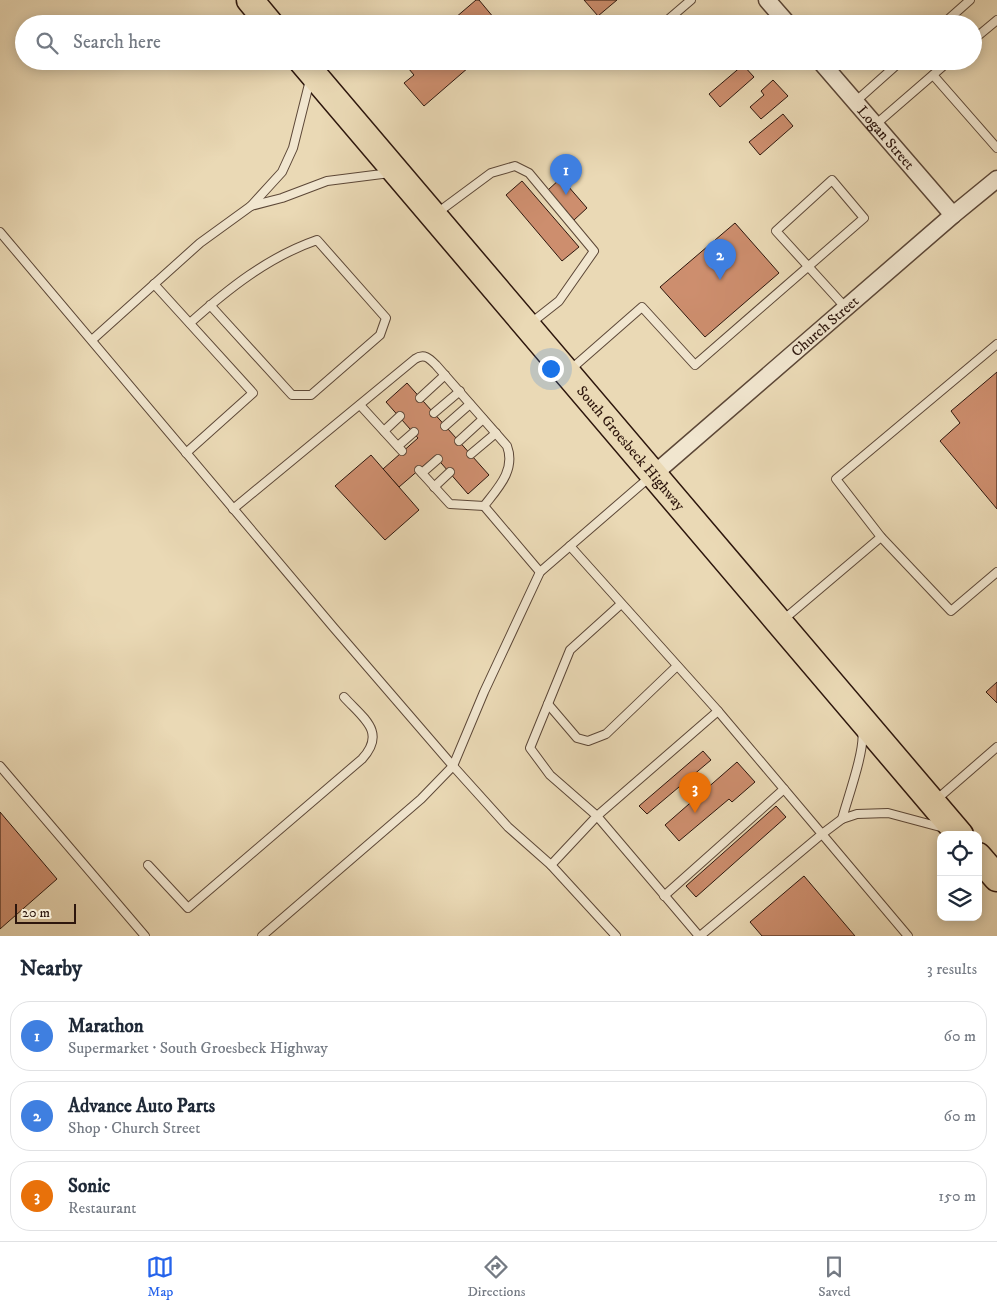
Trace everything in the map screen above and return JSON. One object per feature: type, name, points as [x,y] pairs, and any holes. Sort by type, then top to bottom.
[{"type":"main road","points":[[250,0],[262,15]]},
{"type":"main road","name":"South Groesbeck Highway","points":[[310,70],[957,831]]},
{"type":"main road","points":[[982,861],[997,878]]},
{"type":"street","points":[[767,0],[780,15]]},
{"type":"street","name":"Logan Street","points":[[828,70],[952,215]]},
{"type":"street","name":"Church Street","points":[[654,474],[952,215],[997,179]]},
{"type":"lane","points":[[673,15],[690,0]]},
{"type":"lane","points":[[953,15],[970,0]]},
{"type":"lane","points":[[982,32],[997,20]]},
{"type":"lane","points":[[92,340],[200,243],[251,206],[282,172],[293,148],[306,70]]},
{"type":"lane","points":[[855,102],[891,70]]},
{"type":"lane","points":[[875,125],[939,70]]},
{"type":"lane","points":[[933,75],[997,148]]},
{"type":"lane","points":[[433,216],[491,173],[516,166],[529,173],[594,251],[559,301],[527,326]]},
{"type":"lane","points":[[251,206],[282,198],[327,181],[397,173]]},
{"type":"lane","points":[[567,373],[642,307],[695,365],[808,267],[864,218],[832,180],[776,231],[808,267],[846,308]]},
{"type":"lane","points":[[0,232],[233,509],[453,766],[508,827],[551,865],[616,936]]},
{"type":"lane","points":[[190,323],[210,305],[224,293],[264,264],[294,248],[317,240],[386,318],[380,335],[311,395],[292,395],[210,305]]},
{"type":"lane","points":[[154,284],[253,393],[186,453]]},
{"type":"lane","points":[[997,344],[836,479],[880,537],[951,611],[997,572]]},
{"type":"lane","points":[[233,509],[420,356],[426,356],[431,359],[496,433],[509,452],[509,465],[504,482],[484,506]]},
{"type":"lane","points":[[420,398],[445,375]]},
{"type":"lane","points":[[434,413],[460,391]]},
{"type":"lane","points":[[445,426],[470,404]]},
{"type":"lane","points":[[360,405],[400,449],[414,432]]},
{"type":"lane","points":[[384,431],[400,416]]},
{"type":"lane","points":[[459,441],[484,419]]},
{"type":"lane","points":[[471,454],[496,433]]},
{"type":"lane","points":[[438,459],[420,472],[450,504],[484,506],[540,572]]},
{"type":"lane","points":[[434,487],[450,472]]},
{"type":"lane","points":[[262,936],[421,799],[453,766],[484,692],[540,572],[654,474]]},
{"type":"lane","points":[[780,622],[880,537]]},
{"type":"lane","points":[[570,546],[718,711],[908,936]]},
{"type":"lane","points":[[621,604],[570,650],[530,748],[550,775],[597,816],[699,936],[842,819],[857,814],[888,813],[952,831]]},
{"type":"lane","points":[[548,704],[577,738],[588,741],[606,734],[677,666]]},
{"type":"lane","points":[[148,865],[188,908],[362,759],[370,750],[373,740],[372,728],[344,697]]},
{"type":"lane","points":[[551,865],[597,816],[718,711]]},
{"type":"lane","points":[[842,819],[861,750],[863,736],[860,716]]},
{"type":"lane","points":[[933,803],[997,746]]},
{"type":"lane","points":[[0,766],[145,936]]},
{"type":"lane","points":[[664,896],[784,789]]},
{"type":"building","points":[[476,0],[479,0],[492,15],[458,15]]},
{"type":"building","points":[[584,0],[617,0],[599,15]]},
{"type":"building","points":[[410,70],[466,70],[424,106],[404,83],[414,75]]},
{"type":"building","points":[[737,70],[748,70],[754,77],[720,107],[709,94]]},
{"type":"building","points":[[773,80],[788,96],[761,119],[750,107],[764,95],[761,91]]},
{"type":"building","points":[[783,114],[793,126],[760,155],[749,142]]},
{"type":"building","points":[[561,178],[587,208],[574,220],[548,190]]},
{"type":"building","points":[[522,181],[579,247],[562,261],[506,195]]},
{"type":"building","points":[[735,223],[779,273],[705,337],[660,287]]},
{"type":"building","points":[[997,372],[997,509],[940,441],[960,423],[951,411]]},
{"type":"building","points":[[407,383],[489,475],[468,494],[435,456],[399,487],[383,469],[418,438],[386,402]]},
{"type":"building","points":[[371,455],[419,510],[385,540],[335,486]]},
{"type":"building","points":[[997,682],[997,703],[986,692]]},
{"type":"building","points":[[703,751],[711,760],[647,814],[639,806]]},
{"type":"building","points":[[737,762],[755,782],[732,802],[729,799],[679,841],[665,825]]},
{"type":"building","points":[[776,806],[786,817],[696,897],[686,886]]},
{"type":"building","points":[[0,812],[57,879],[0,929]]},
{"type":"building","points":[[804,876],[855,936],[762,936],[750,922]]},
{"type":"place","name":"Marathon","points":[[566,195]]},
{"type":"place","name":"Advance Auto Parts","points":[[720,280]]},
{"type":"place","name":"Sonic","points":[[695,813]]}]
